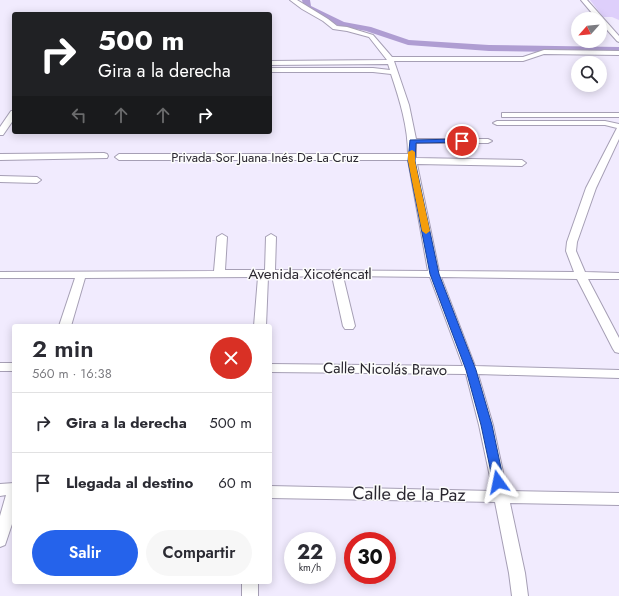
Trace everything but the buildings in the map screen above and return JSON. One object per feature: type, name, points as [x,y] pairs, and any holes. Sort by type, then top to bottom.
[{"type":"street","points":[[292,0],[326,20],[331,26],[371,36],[391,60],[405,105],[412,141],[412,159],[434,274],[471,370],[486,425],[502,496],[520,596]]},
{"type":"street","points":[[584,0],[619,40]]},
{"type":"street","points":[[272,62],[523,59],[532,54],[546,52],[619,53]]},
{"type":"street","points":[[272,70],[383,70],[395,73]]},
{"type":"street","points":[[505,115],[619,115]]},
{"type":"street","points":[[0,133],[12,116]]},
{"type":"street","points":[[497,123],[605,123],[619,126]]},
{"type":"street","points":[[619,131],[591,188],[572,242],[571,251],[581,276],[619,349]]},
{"type":"street","points":[[412,141],[488,141]]},
{"type":"street","points":[[607,154],[619,154]]},
{"type":"street","points":[[0,157],[104,156]]},
{"type":"street","name":"Privada Sor Juana Inés De La Cruz","points":[[119,157],[412,159],[522,163]]},
{"type":"street","points":[[0,179],[37,180]]},
{"type":"street","points":[[220,274],[222,237]]},
{"type":"street","points":[[260,324],[272,237]]},
{"type":"street","points":[[337,273],[349,326]]},
{"type":"street","name":"Avenida Xicoténcatl","points":[[0,274],[81,275],[337,273],[619,276]]},
{"type":"street","points":[[66,324],[81,275]]},
{"type":"street","points":[[0,367],[12,367]]},
{"type":"street","name":"Calle Nicolás Bravo","points":[[272,368],[471,370],[619,374]]},
{"type":"street","points":[[0,490],[12,490]]},
{"type":"street","name":"Calle de la Paz","points":[[272,492],[619,499]]},
{"type":"street","points":[[0,540],[12,501]]},
{"type":"street","points":[[250,584],[250,596]]},
{"type":"shaded area","points":[[590,0],[619,0],[619,20],[612,17],[607,17],[607,12],[599,12]]},
{"type":"waterway","points":[[306,0],[307,7],[342,24],[368,29],[408,42],[489,48],[619,50]]},
{"type":"slow traffic","points":[[412,152],[412,161],[426,231]]},
{"type":"route","points":[[462,141],[412,141],[412,161],[434,274],[471,370],[486,425],[498,482]]}]
